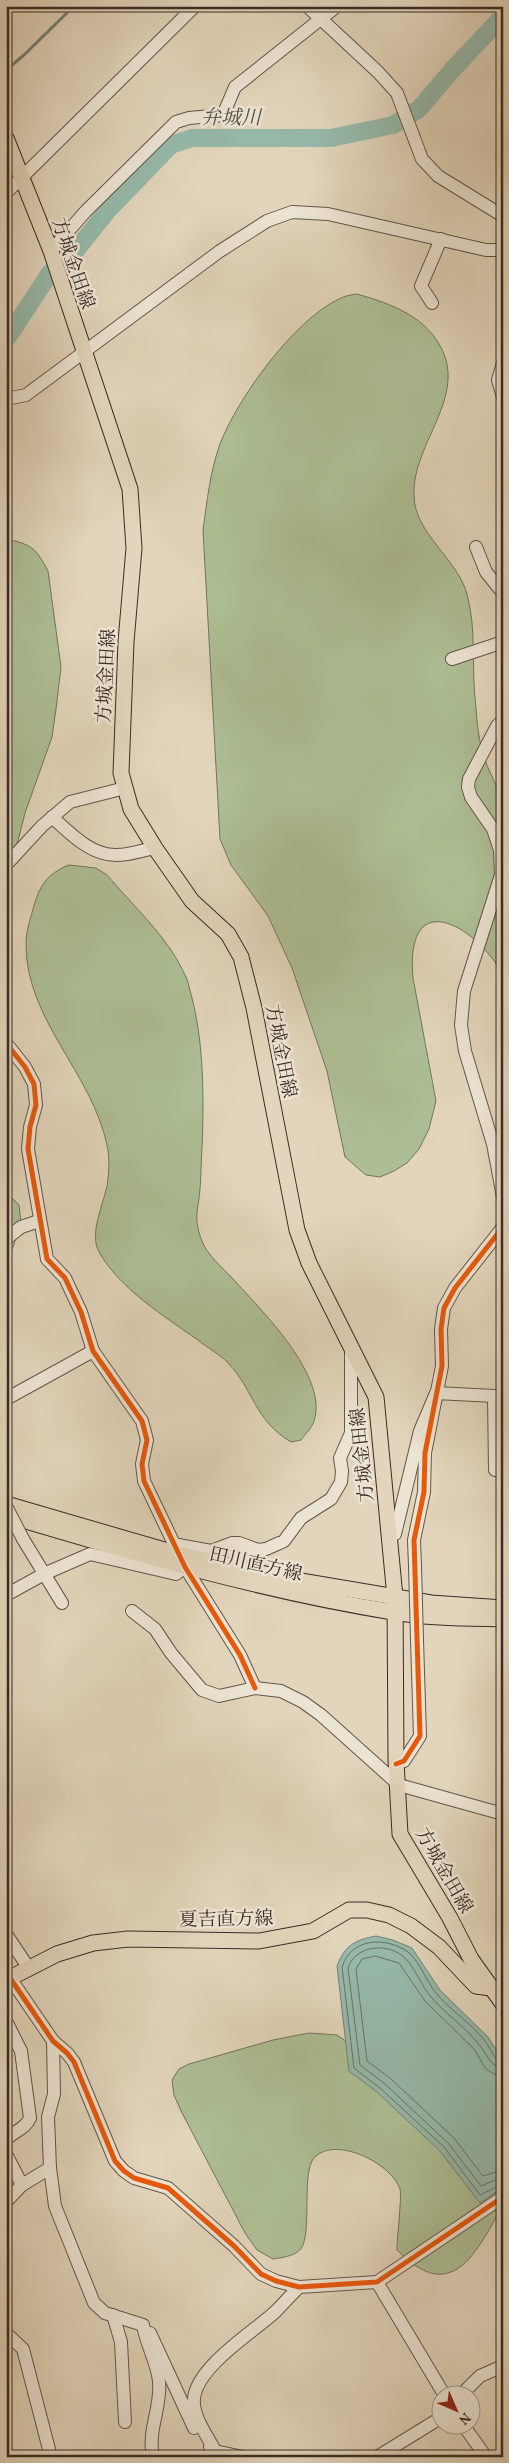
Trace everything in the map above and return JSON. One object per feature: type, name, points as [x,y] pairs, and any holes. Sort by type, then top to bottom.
[{"type":"main road","name":"方城金田線","points":[[6,138],[51,251],[130,489],[134,548],[126,642],[122,736],[121,773],[124,788],[131,809],[155,848],[192,901],[228,934],[241,957],[254,1008],[297,1230],[309,1263],[376,1397],[394,1605],[396,1764],[399,1786],[400,1834],[472,1959],[491,1988]]},
{"type":"main road","name":"田川直方線","points":[[6,1505],[179,1555]]},
{"type":"main road","name":"田川直方線","points":[[6,1515],[394,1605],[503,1619]]},
{"type":"main road","name":"田川直方線","points":[[394,1605],[431,1603],[503,1608]]},
{"type":"main road","name":"夏吉直方線","points":[[8,1979],[28,1967],[57,1954],[94,1943],[128,1939],[260,1941],[313,1931],[349,1910],[367,1910],[389,1915],[411,1926],[438,1947],[476,1986],[491,1988]]},
{"type":"main road","points":[[491,1988],[503,2004]]},
{"type":"street","points":[[6,193],[195,6]]},
{"type":"street","points":[[307,6],[378,72],[397,93],[422,159],[438,176],[503,216]]},
{"type":"street","points":[[51,251],[85,212],[176,122],[189,118],[223,115],[235,87],[337,6]]},
{"type":"street","points":[[6,399],[26,395],[220,251],[267,221],[292,212],[328,214],[486,250],[503,251]]},
{"type":"street","points":[[432,303],[422,286],[441,240]]},
{"type":"street","points":[[503,363],[498,380],[503,397]]},
{"type":"street","points":[[476,547],[486,572],[503,593]]},
{"type":"street","points":[[452,659],[503,642]]},
{"type":"street","points":[[503,720],[499,735],[469,779],[468,787],[471,797],[493,829],[500,850],[501,875],[464,991],[461,1025],[465,1052],[493,1144],[503,1197]]},
{"type":"street","points":[[6,865],[52,817],[70,802],[124,788]]},
{"type":"street","points":[[52,817],[78,840],[99,853],[118,855],[155,848]]},
{"type":"street","points":[[6,1043],[25,1068],[34,1084],[36,1105],[30,1127],[28,1149],[47,1259],[65,1278],[81,1312],[93,1351],[142,1421],[147,1440],[142,1464],[144,1481],[179,1555],[240,1655],[255,1688]]},
{"type":"street","points":[[6,1239],[21,1227],[39,1221]]},
{"type":"street","points":[[396,1764],[404,1760],[420,1736],[414,1540],[424,1492],[425,1453],[442,1366],[441,1329],[444,1308],[455,1288],[503,1227]]},
{"type":"street","points":[[179,1555],[211,1551],[232,1543],[239,1543],[258,1550],[266,1549],[284,1541],[301,1518],[331,1499],[341,1482],[340,1458],[351,1433],[351,1347]]},
{"type":"street","points":[[6,1399],[93,1351]]},
{"type":"street","points":[[436,1393],[494,1396],[495,1470]]},
{"type":"street","points":[[389,1538],[395,1534],[420,1431],[436,1393]]},
{"type":"street","points":[[6,1505],[23,1539],[62,1603]]},
{"type":"street","points":[[6,1595],[44,1574],[90,1554],[176,1574],[179,1555]]},
{"type":"street","points":[[132,1611],[155,1629],[171,1653],[202,1690],[219,1696],[255,1688],[281,1691],[303,1702],[321,1715],[399,1786],[503,1814]]},
{"type":"street","points":[[6,1934],[28,1967]]},
{"type":"street","points":[[8,1979],[53,2041],[74,2062],[115,2161],[134,2178],[168,2188],[234,2246],[261,2274],[276,2281],[299,2286],[377,2282],[503,2198]]},
{"type":"street","points":[[6,2021],[21,2051],[30,2118],[22,2129],[10,2135],[6,2140]]},
{"type":"street","points":[[53,2041],[54,2094],[48,2117],[54,2206],[94,2303],[105,2313],[143,2325],[152,2335],[197,2434],[215,2454],[243,2457]]},
{"type":"street","points":[[6,2154],[22,2185]]},
{"type":"street","points":[[6,2202],[22,2185],[50,2168]]},
{"type":"street","points":[[377,2282],[439,2386]]},
{"type":"street","points":[[215,2454],[195,2412],[194,2398],[198,2384],[210,2368],[275,2312],[299,2286]]},
{"type":"street","points":[[113,2316],[121,2342],[125,2422]]},
{"type":"street","points":[[143,2325],[145,2338],[159,2381],[150,2443],[153,2457]]},
{"type":"street","points":[[6,2332],[23,2349],[51,2457]]},
{"type":"street","points":[[470,2386],[480,2376],[503,2366]]},
{"type":"street","points":[[377,2457],[432,2423]]},
{"type":"street","points":[[471,2436],[486,2457]]},
{"type":"shaded area","points":[[357,294],[383,302],[419,321],[429,330],[444,354],[448,372],[447,389],[442,407],[420,460],[415,478],[414,496],[416,510],[421,522],[455,569],[467,594],[472,622],[478,733],[484,757],[502,800],[504,819],[503,974],[475,940],[459,929],[444,922],[430,923],[419,931],[413,949],[413,978],[436,1101],[429,1129],[419,1149],[407,1163],[380,1177],[366,1175],[345,1157],[327,1071],[292,968],[268,916],[231,865],[220,839],[203,530],[211,476],[220,444],[239,405],[269,362],[304,324],[322,309],[339,299]]},
{"type":"shaded area","points":[[6,539],[32,548],[48,571],[61,667],[52,737],[25,813],[13,860],[6,876]]},
{"type":"shaded area","points":[[69,865],[96,868],[107,875],[159,934],[177,959],[186,978],[195,1013],[202,1070],[202,1148],[197,1215],[199,1233],[204,1246],[211,1256],[274,1325],[302,1364],[311,1384],[316,1403],[313,1424],[301,1440],[291,1442],[269,1424],[237,1373],[228,1363],[157,1312],[130,1290],[108,1265],[96,1245],[96,1228],[108,1181],[109,1160],[107,1145],[99,1119],[88,1094],[47,1021],[36,996],[29,971],[26,943],[29,922],[41,888],[49,877]]},
{"type":"shaded area","points":[[6,1192],[19,1205],[21,1223],[6,1268]]},
{"type":"shaded area","points":[[309,2033],[337,2035],[350,2044],[494,2187],[498,2214],[478,2247],[468,2260],[457,2269],[445,2274],[431,2273],[415,2265],[397,2250],[400,2189],[395,2179],[386,2170],[362,2155],[348,2151],[335,2149],[323,2152],[314,2158],[310,2165],[307,2186],[305,2236],[303,2245],[298,2252],[273,2259],[257,2250],[245,2233],[181,2111],[174,2095],[172,2080],[179,2069],[189,2064],[273,2040]]},
{"type":"water","points":[[376,1936],[393,1940],[412,1948],[440,1990],[488,2037],[503,2060],[503,2187],[480,2203],[440,2151],[377,2092],[349,2071],[337,1966],[347,1948],[362,1939]]},
{"type":"waterway","points":[[6,70],[74,6]]},
{"type":"waterway","name":"弁城川","points":[[6,340],[50,273],[77,249],[109,209],[171,145],[192,138],[331,138],[393,125],[419,109],[453,69],[503,16]]},
{"type":"cycle path","points":[[6,1043],[25,1067],[34,1084],[36,1105],[30,1127],[28,1149],[47,1259],[65,1278],[81,1312],[93,1351],[142,1421],[147,1440],[142,1464],[144,1481],[185,1567],[240,1655],[255,1688]]},
{"type":"cycle path","points":[[396,1764],[404,1761],[420,1736],[414,1540],[424,1492],[425,1453],[442,1366],[441,1329],[444,1308],[455,1288],[503,1227]]},
{"type":"cycle path","points":[[10,1978],[53,2041],[74,2062],[115,2161],[134,2178],[168,2188],[234,2246],[261,2274],[276,2281],[299,2287],[377,2282],[503,2197]]}]
